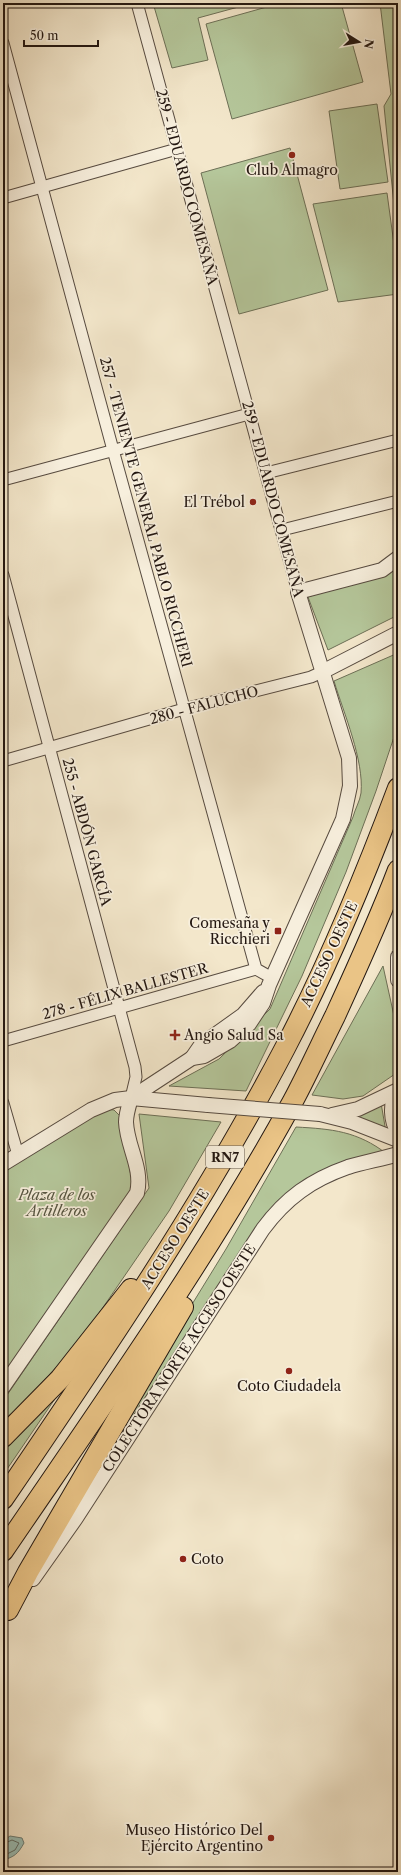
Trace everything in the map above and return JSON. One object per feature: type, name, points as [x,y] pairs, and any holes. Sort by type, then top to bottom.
[{"type":"highway","name":"ACCESO OESTE","points":[[3,1499],[100,1357],[190,1216],[231,1147],[286,1047],[324,968],[361,884],[398,788]]},
{"type":"highway","name":"RN7","points":[[3,1551],[128,1368],[240,1193],[294,1100],[353,978],[398,870]]},
{"type":"highway","points":[[6,1613],[28,1572],[200,1278],[240,1193]]},
{"type":"highway","points":[[3,1437],[64,1374],[190,1216]]},
{"type":"street","name":"259 - EDUARDO COMESAÑA","points":[[131,1098],[192,1058],[201,1045],[243,1015],[270,982],[343,819],[348,802],[351,773],[349,758],[298,592],[137,3]]},
{"type":"street","name":"257 - TENIENTE GENERAL PABLO RICCHERI","points":[[3,43],[256,969]]},
{"type":"street","points":[[3,198],[177,150]]},
{"type":"street","points":[[3,480],[249,414]]},
{"type":"street","points":[[266,473],[398,440]]},
{"type":"street","points":[[282,530],[398,502]]},
{"type":"street","points":[[298,592],[382,570],[398,558]]},
{"type":"street","name":"255 - ABDÓN GARCÍA","points":[[3,575],[135,1067],[136,1076],[131,1098]]},
{"type":"street","name":"280 - FALUCHO","points":[[3,761],[184,709],[311,677],[398,633]]},
{"type":"street","points":[[398,956],[398,980]]},
{"type":"street","points":[[256,969],[270,982]]},
{"type":"street","name":"278 - FÉLIX BALLESTER","points":[[3,1041],[120,1009],[256,969]]},
{"type":"street","points":[[324,1115],[358,1109],[398,1091]]},
{"type":"street","points":[[398,1091],[394,1100],[392,1112],[393,1120],[398,1133]]},
{"type":"street","points":[[3,1387],[136,1193],[138,1186],[138,1170],[126,1123],[131,1098]]},
{"type":"street","points":[[3,1164],[91,1110],[115,1100],[131,1098],[324,1115],[352,1122],[398,1140]]},
{"type":"street","points":[[3,1103],[18,1155]]},
{"type":"street","name":"COLECTORA NORTE ACCESO OESTE","points":[[6,1613],[50,1556],[76,1518],[263,1229],[277,1210],[295,1194],[321,1178],[348,1167],[398,1154]]},
{"type":"green space","points":[[153,3],[253,3],[198,18],[208,60],[172,68]]},
{"type":"green space","points":[[281,3],[341,3],[363,82],[232,119],[206,24]]},
{"type":"green space","points":[[380,3],[398,3],[398,211],[394,205],[384,106],[391,94]]},
{"type":"green space","points":[[377,104],[388,182],[340,189],[329,111]]},
{"type":"green space","points":[[290,148],[328,290],[239,314],[201,173]]},
{"type":"green space","points":[[387,193],[398,274],[398,294],[338,302],[313,204]]},
{"type":"green space","points":[[398,567],[398,615],[328,650],[308,597]]},
{"type":"green space","points":[[398,653],[398,725],[376,791],[346,872],[302,976],[246,1091],[169,1086],[219,1059],[270,1009],[353,817],[361,793],[361,780],[356,752],[348,722],[334,681]]},
{"type":"green space","points":[[383,966],[398,1034],[398,1069],[395,1074],[363,1096],[343,1099],[312,1095]]},
{"type":"green space","points":[[381,1103],[386,1132],[346,1116]]},
{"type":"green space","name":"Plaza de los Artilleros","points":[[105,1109],[114,1110],[120,1116],[133,1187],[3,1378],[3,1172]]},
{"type":"green space","points":[[139,1114],[221,1122],[169,1211],[80,1341],[19,1408],[3,1420],[3,1401],[149,1188]]},
{"type":"green space","points":[[296,1127],[333,1130],[355,1136],[376,1146],[387,1154],[277,1202],[75,1513],[167,1345],[226,1249]]},
{"type":"green space","points":[[61,1390],[3,1475],[3,1445]]},
{"type":"water","points":[[10,1836],[22,1838],[24,1843],[20,1850],[10,1858],[3,1860],[3,1841]]},
{"type":"place","name":"Club Almagro","points":[[292,155]]},
{"type":"place","name":"El Trébol","points":[[253,502]]},
{"type":"place","name":"Comesaña y Ricchieri","points":[[278,931]]},
{"type":"place","name":"Angio Salud Sa","points":[[175,1035]]},
{"type":"place","name":"Coto Ciudadela","points":[[289,1371]]},
{"type":"place","name":"Coto","points":[[183,1559]]},
{"type":"place","name":"Museo Histórico Del Ejército Argentino","points":[[271,1838]]}]
